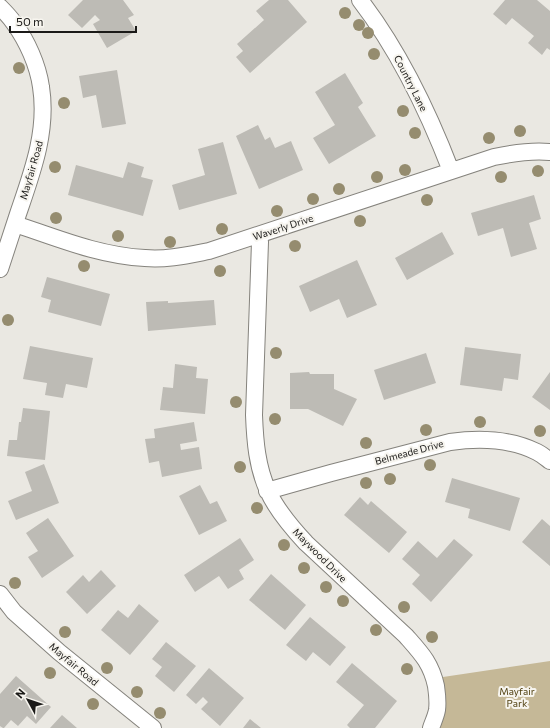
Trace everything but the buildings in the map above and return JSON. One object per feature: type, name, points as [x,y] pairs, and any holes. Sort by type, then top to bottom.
[{"type":"street","name":"Country Lane","points":[[360,0],[372,15],[397,54],[417,90],[439,139],[451,171]]},
{"type":"street","name":"Mayfair Road","points":[[0,7],[14,24],[28,46],[41,87],[42,110],[40,137],[33,170],[0,269]]},
{"type":"street","name":"Waverly Drive","points":[[14,224],[88,248],[122,256],[146,258],[176,257],[209,251],[494,157],[513,153],[538,151],[550,152]]},
{"type":"street","name":"Maywood Drive","points":[[258,235],[260,242],[254,407],[255,441],[259,466],[268,491],[277,507],[294,530],[406,636],[428,662],[433,675],[437,694],[437,710],[431,728]]},
{"type":"street","name":"Belmeade Drive","points":[[268,491],[339,471],[450,442],[467,439],[496,440],[516,444],[537,452],[550,461]]},
{"type":"street","name":"Mayfair Road","points":[[0,594],[14,612],[59,652],[153,728]]},
{"type":"green space","name":"Mayfair Park","points":[[550,661],[550,728],[437,728],[443,695],[443,677]]}]
